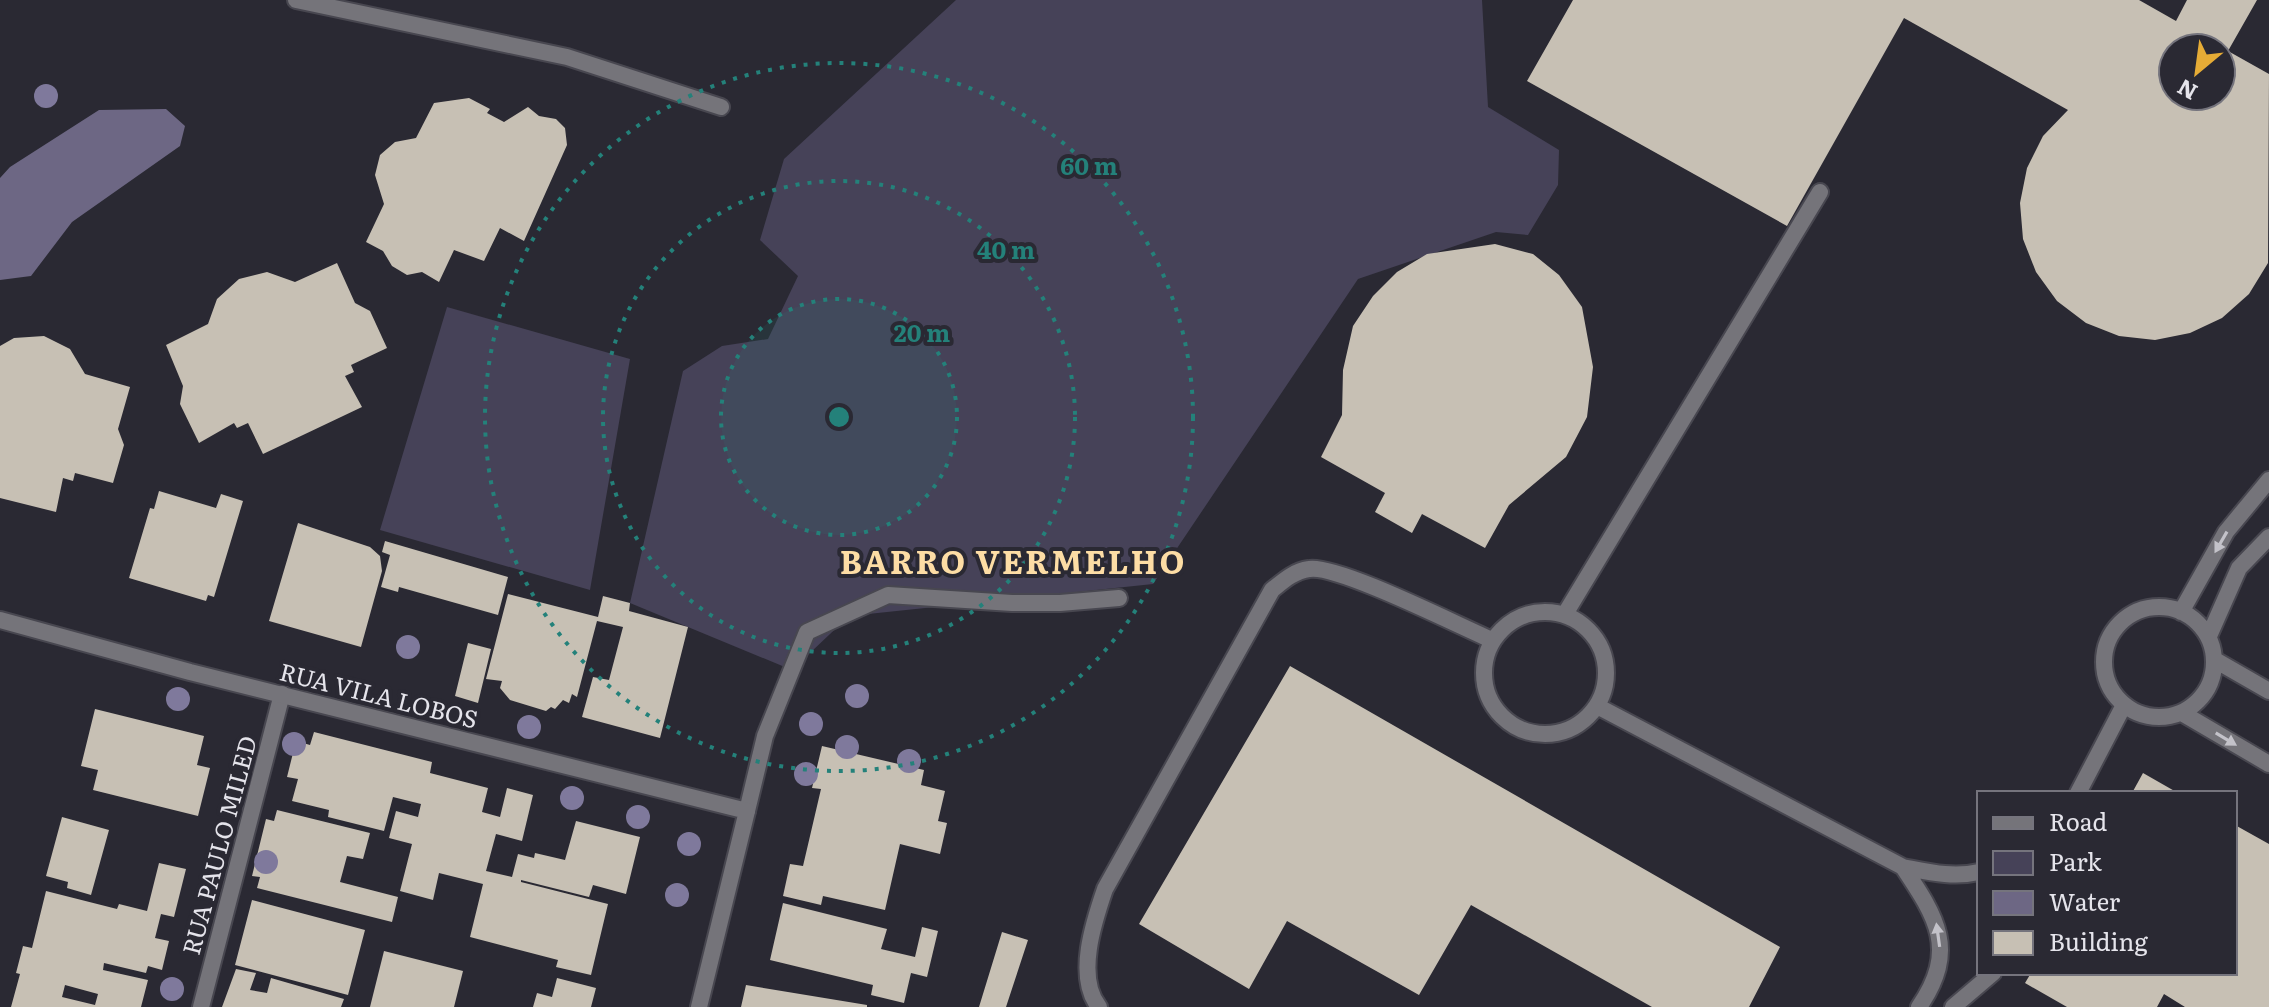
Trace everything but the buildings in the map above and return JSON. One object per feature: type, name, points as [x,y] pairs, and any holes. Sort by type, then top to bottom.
[{"type":"street","points":[[296,0],[567,57],[721,107]]},
{"type":"street","points":[[1565,614],[1820,192]]},
{"type":"street","points":[[2181,612],[2226,532],[2269,480]]},
{"type":"street","points":[[2209,636],[2239,568],[2269,537]]},
{"type":"street","points":[[1099,1007],[1093,999],[1087,962],[1094,919],[1105,889],[1272,590],[1288,576],[1310,568],[1341,574],[1492,640]]},
{"type":"street","points":[[699,1007],[765,736],[807,632],[888,595],[1012,603],[1119,598]]},
{"type":"street","points":[[2146,608],[2171,608],[2193,618],[2209,636],[2215,660],[2212,682],[2200,700],[2182,713],[2162,718],[2141,715],[2124,705],[2109,685],[2104,661],[2109,637],[2125,618],[2146,608]]},
{"type":"street","points":[[1544,611],[1565,614],[1589,629],[1604,652],[1607,680],[1597,706],[1581,724],[1559,734],[1535,734],[1512,726],[1495,709],[1484,686],[1484,662],[1492,640],[1506,624],[1524,615],[1544,611]]},
{"type":"street","name":"RUA VILA LOBOS","points":[[0,620],[747,811]]},
{"type":"street","points":[[2215,660],[2269,691]]},
{"type":"street","name":"RUA PAULO MILED","points":[[201,1007],[282,694]]},
{"type":"street","points":[[2079,791],[2124,705]]},
{"type":"street","points":[[1597,706],[1903,867],[1964,875],[1977,872]]},
{"type":"street","points":[[2182,713],[2269,764]]},
{"type":"street","points":[[1903,867],[1934,914],[1941,938],[1930,990],[1919,1007]]},
{"type":"street","points":[[1953,1007],[1991,975]]},
{"type":"green space","points":[[956,0],[1482,0],[1488,107],[1559,150],[1558,185],[1528,235],[1496,232],[1358,279],[1153,584],[849,616],[792,670],[630,603],[683,371],[722,346],[768,339],[798,276],[760,240],[784,159]]},
{"type":"green space","points":[[447,307],[630,359],[590,590],[380,530]]},
{"type":"water","points":[[166,109],[185,126],[180,146],[72,222],[31,276],[0,280],[0,178],[10,167],[99,110]]},
{"type":"district","name":"BARRO VERMELHO","points":[[1013,560]]}]
